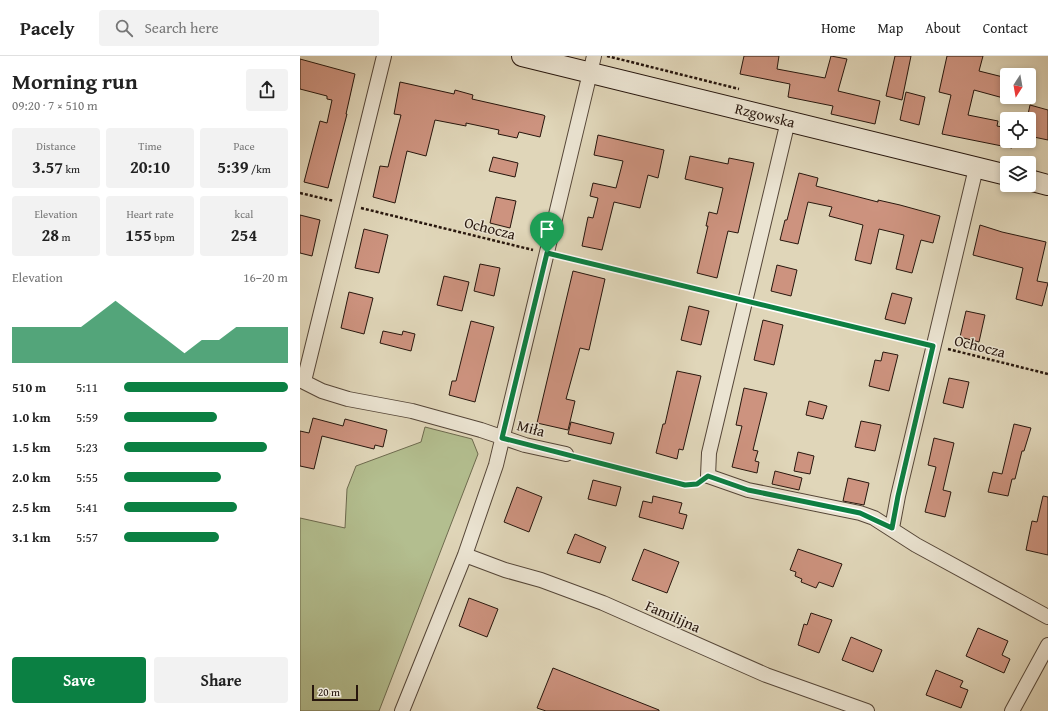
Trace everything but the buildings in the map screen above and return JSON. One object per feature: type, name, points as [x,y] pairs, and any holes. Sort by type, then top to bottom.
[{"type":"main road","name":"Rzgowska","points":[[522,56],[592,64],[788,121],[1000,173]]},
{"type":"main road","points":[[1036,182],[1048,185]]},
{"type":"street","points":[[302,381],[384,56]]},
{"type":"street","points":[[402,711],[465,555],[496,465],[592,64]]},
{"type":"street","points":[[788,121],[709,453],[708,476],[748,490],[860,513],[892,528],[916,545],[1048,617]]},
{"type":"street","points":[[892,528],[933,346],[976,168]]},
{"type":"street","name":"Miła","points":[[302,381],[322,391],[348,399],[412,411],[481,430],[502,438],[566,454]]},
{"type":"street","name":"Familijna","points":[[465,555],[504,570],[541,580],[603,604],[766,675],[867,711]]},
{"type":"street","points":[[1012,711],[1048,645]]},
{"type":"path","points":[[607,56],[739,89]]},
{"type":"path","name":"Ochocza","points":[[300,193],[1048,374]]},
{"type":"path","points":[[566,454],[685,485],[697,484],[708,476]]},
{"type":"green space","points":[[425,427],[472,439],[478,454],[379,711],[300,711],[300,518],[345,528],[347,489],[356,466],[421,442]]},
{"type":"route","points":[[547,253],[933,346],[892,528],[874,518],[860,513],[748,490],[708,476],[697,484],[685,485],[502,438],[547,253]]}]
